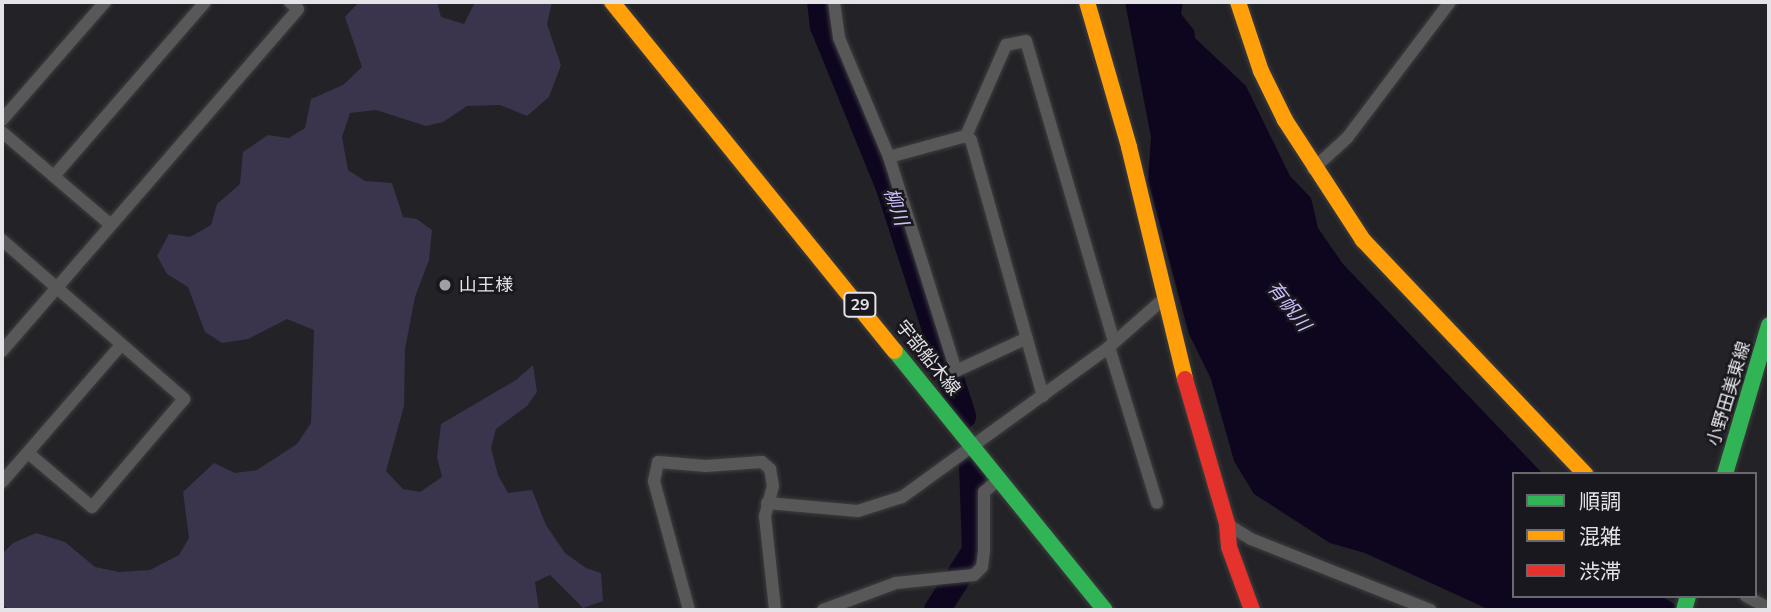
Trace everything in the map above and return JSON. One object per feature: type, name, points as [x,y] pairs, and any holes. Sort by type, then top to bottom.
[{"type":"street","points":[[2,120],[105,2]]},
{"type":"street","points":[[54,176],[205,2]]},
{"type":"street","points":[[2,351],[298,9],[290,2]]},
{"type":"street","name":"宇部船木線","points":[[612,2],[976,447],[1105,610]]},
{"type":"street","points":[[834,2],[839,38],[889,157],[956,371],[1027,338]]},
{"type":"street","points":[[1087,2],[1227,524],[1229,547],[1252,610]]},
{"type":"street","points":[[1238,2],[1261,71],[1313,169],[1363,240],[1583,472]]},
{"type":"street","points":[[1313,169],[1370,110],[1450,2]]},
{"type":"street","points":[[965,136],[1006,45],[1026,41],[1157,503]]},
{"type":"street","points":[[2,132],[111,225]]},
{"type":"street","points":[[889,157],[965,136],[971,140],[1043,396]]},
{"type":"street","points":[[2,240],[184,399],[92,507],[28,453]]},
{"type":"street","points":[[767,503],[858,511],[882,506],[976,447],[1112,344],[1166,297]]},
{"type":"street","name":"小野田美東線","points":[[1726,472],[1769,325]]},
{"type":"street","points":[[2,482],[121,345]]},
{"type":"street","points":[[690,610],[654,481],[658,462],[706,466],[762,462],[773,475],[767,503],[775,610]]},
{"type":"street","points":[[822,610],[896,583],[974,575],[982,567],[984,551],[984,492],[1000,478]]},
{"type":"street","points":[[1227,524],[1251,539],[1430,610]]},
{"type":"street","points":[[1749,598],[1769,610]]},
{"type":"shaded area","points":[[359,2],[437,2],[441,17],[464,24],[475,2],[552,2],[547,24],[561,65],[549,97],[527,116],[500,105],[467,106],[443,122],[426,126],[376,110],[350,113],[342,137],[348,170],[365,181],[392,183],[403,217],[417,219],[432,230],[429,260],[415,297],[405,349],[404,406],[386,471],[403,489],[420,492],[442,477],[437,457],[441,424],[516,380],[533,365],[537,392],[527,406],[496,429],[491,448],[498,475],[508,493],[532,490],[546,525],[565,553],[586,568],[601,573],[603,601],[583,608],[550,575],[535,582],[539,610],[14,610],[2,606],[2,554],[13,543],[36,533],[65,542],[95,567],[119,572],[150,570],[179,555],[189,538],[183,492],[214,463],[235,473],[257,470],[297,444],[311,423],[314,330],[287,319],[248,339],[222,343],[205,332],[188,287],[167,274],[157,256],[169,234],[190,237],[211,225],[217,204],[240,184],[243,152],[268,135],[289,138],[305,128],[311,99],[343,85],[362,67],[345,17]]},
{"type":"water","name":"有帆川","points":[[1125,2],[1183,2],[1181,14],[1194,30],[1195,38],[1246,86],[1290,176],[1311,198],[1318,228],[1343,264],[1541,472],[1512,472],[1512,598],[1664,598],[1684,610],[1490,610],[1365,553],[1330,543],[1254,494],[1234,461],[1211,379],[1189,334],[1148,181],[1151,137]]},
{"type":"waterway","name":"柳川","points":[[820,2],[823,26],[889,188],[963,416]]},
{"type":"waterway","name":"柳川","points":[[937,610],[975,551],[972,467]]},
{"type":"traffic: fast","points":[[1726,472],[1769,325]]},
{"type":"traffic: fast","points":[[895,351],[1105,610]]},
{"type":"traffic: fast","points":[[1684,610],[1687,598]]},
{"type":"traffic: slow","points":[[612,2],[895,351]]},
{"type":"traffic: slow","points":[[1087,2],[1129,147],[1185,379]]},
{"type":"traffic: slow","points":[[1238,2],[1261,71],[1285,120],[1363,240],[1583,472]]},
{"type":"traffic: jam","points":[[1185,379],[1227,524],[1229,547],[1252,610]]},
{"type":"place","name":"山王様","points":[[445,285]]}]
